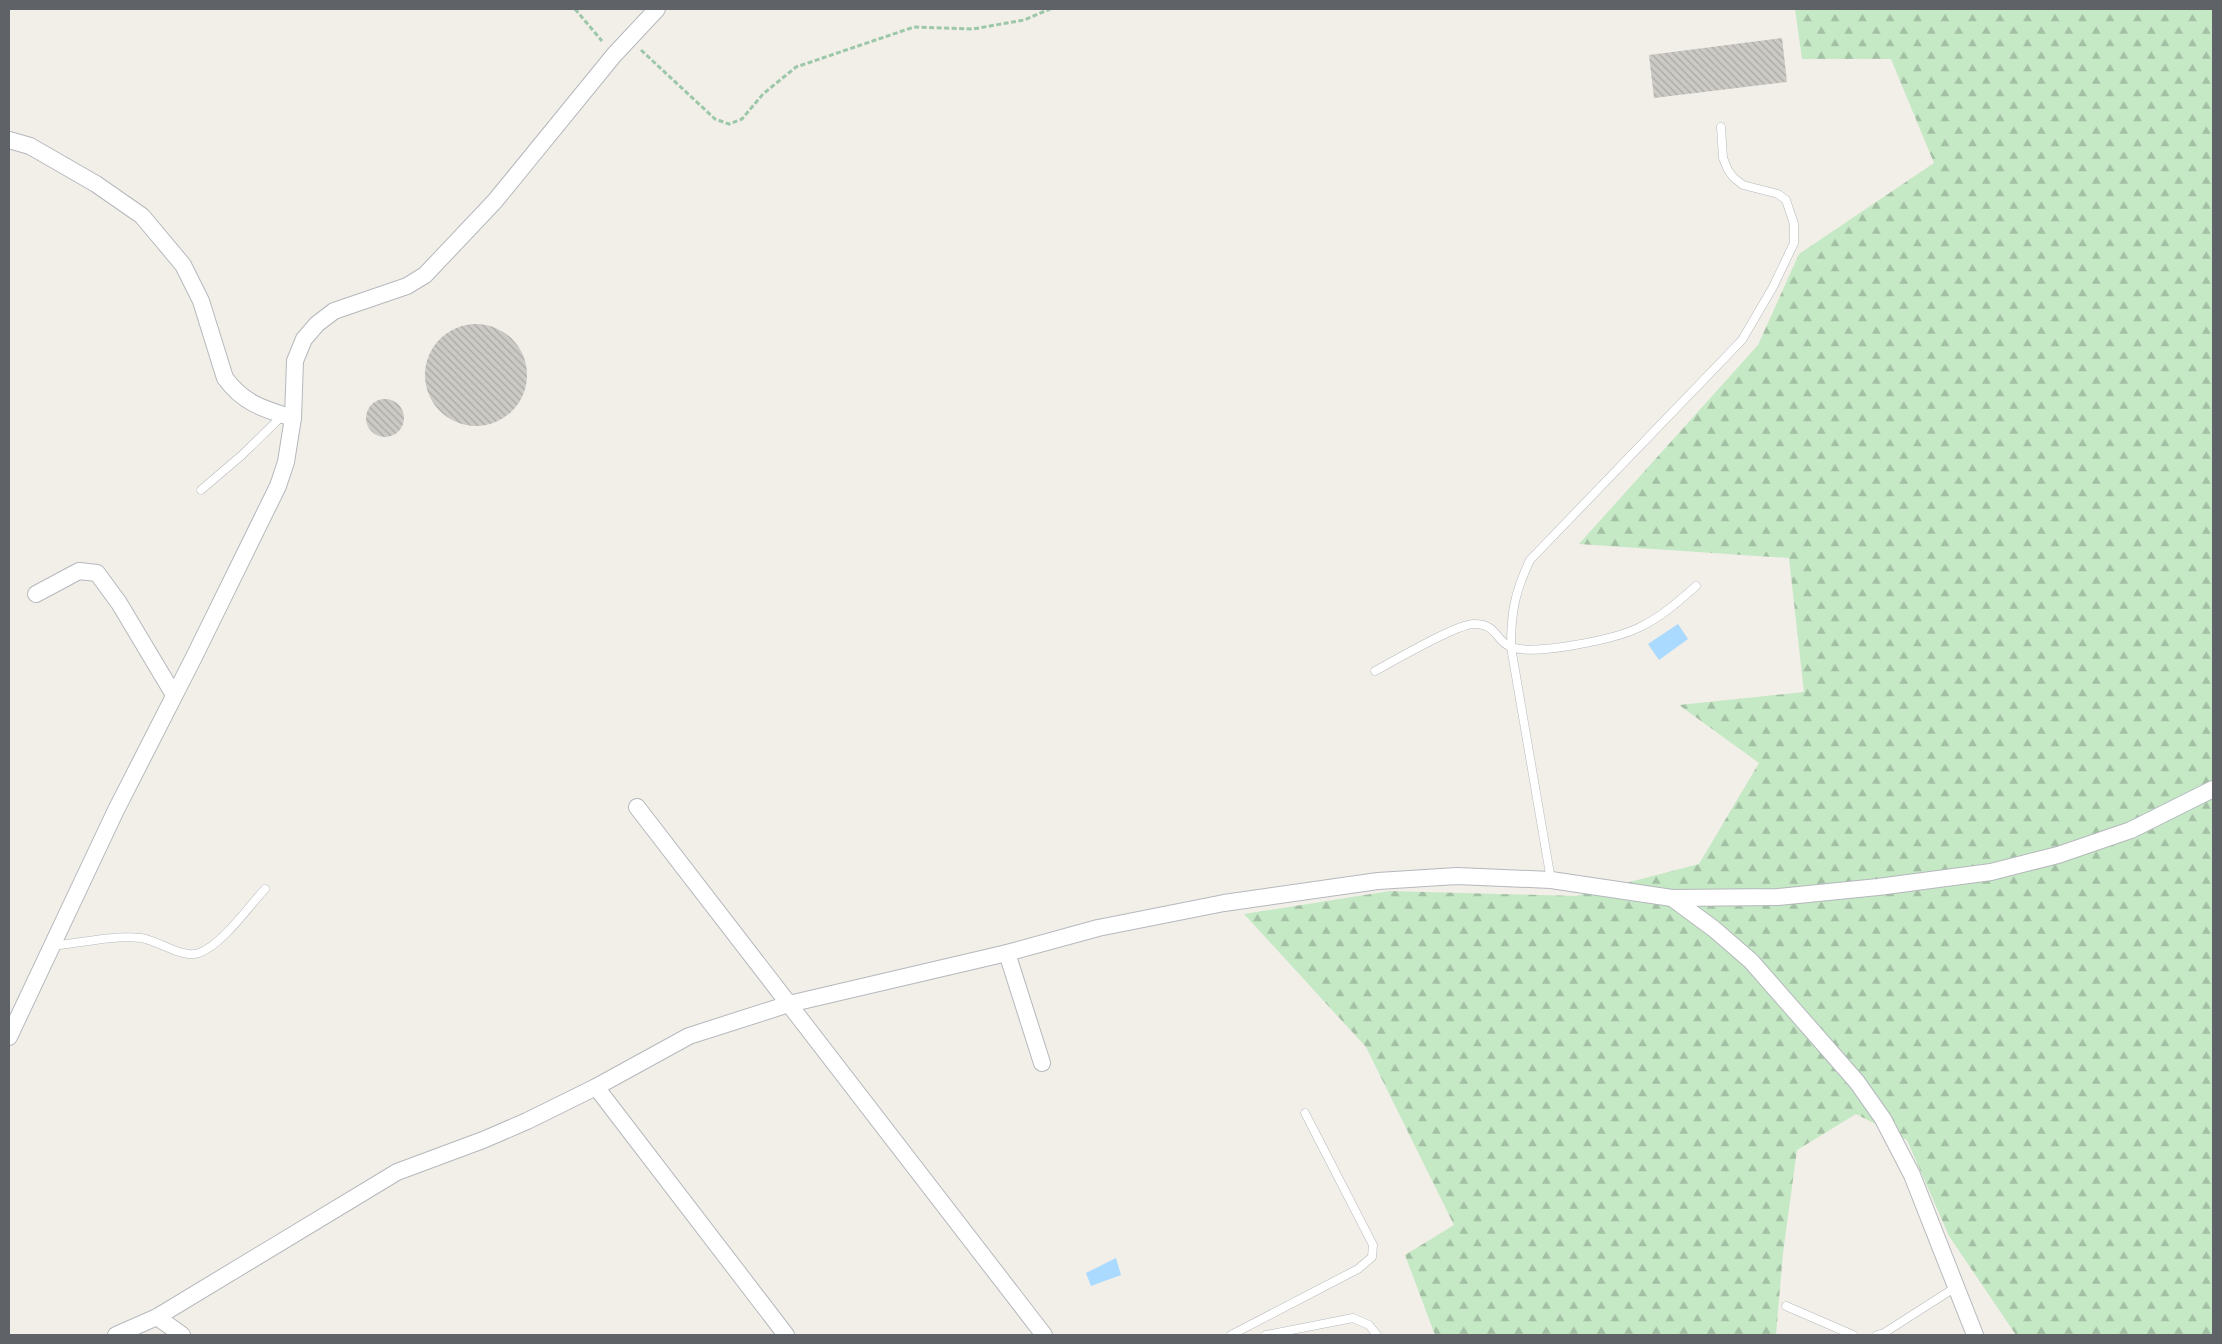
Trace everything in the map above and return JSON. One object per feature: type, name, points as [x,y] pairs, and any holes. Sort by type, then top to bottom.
[{"type":"street","points":[[9,1037],[116,810],[278,486],[286,462],[288,416],[294,361],[304,340],[317,324],[334,311],[407,286],[425,276],[495,201],[614,55],[658,9]]},
{"type":"street","points":[[9,140],[30,146],[96,184],[142,216],[183,265],[202,301],[225,378],[233,389],[248,402],[288,416]]},
{"type":"street","points":[[36,594],[79,571],[97,573],[119,602],[174,695]]},
{"type":"street","points":[[116,1335],[158,1317],[397,1172],[483,1140],[596,1087],[689,1036],[789,1004],[1007,953],[1098,928],[1224,903],[1378,881],[1457,876],[1550,880],[1672,898],[1778,897],[1878,887],[1991,872],[2058,855],[2131,830],[2213,789]]},
{"type":"street","points":[[637,807],[1044,1335]]},
{"type":"street","points":[[1672,898],[1714,929],[1751,961],[1857,1082],[1883,1119],[1912,1175],[1975,1335]]},
{"type":"street","points":[[1007,953],[1042,1063]]},
{"type":"street","points":[[596,1087],[786,1335]]},
{"type":"street","points":[[158,1317],[182,1335]]},
{"type":"lane","points":[[1550,880],[1510,647],[1511,614],[1519,584],[1530,560],[1742,340],[1773,286],[1794,243],[1794,224],[1786,200],[1778,194],[1742,184],[1728,170],[1723,158],[1721,127]]},
{"type":"lane","points":[[201,490],[288,416]]},
{"type":"lane","points":[[1375,671],[1453,630],[1472,624],[1488,626],[1510,647],[1544,649],[1603,639],[1637,628],[1668,611],[1696,586]]},
{"type":"lane","points":[[52,946],[120,938],[142,938],[177,952],[198,954],[216,943],[265,889]]},
{"type":"lane","points":[[1231,1335],[1358,1269],[1372,1257],[1373,1245],[1305,1113]]},
{"type":"lane","points":[[1877,1335],[1956,1287]]},
{"type":"lane","points":[[1786,1306],[1853,1335]]},
{"type":"lane","points":[[1266,1335],[1353,1318],[1368,1325],[1377,1335]]},
{"type":"path","points":[[575,9],[614,55]]},
{"type":"path","points":[[630,39],[715,119],[729,124],[742,119],[763,94],[796,67],[914,27],[973,29],[1024,20],[1050,9]]},
{"type":"green space","points":[[1795,9],[2213,9],[2213,1335],[2016,1335],[1949,1236],[1907,1140],[1856,1114],[1797,1150],[1783,1253],[1776,1335],[1435,1335],[1405,1255],[1454,1225],[1366,1047],[1244,914],[1390,891],[1576,896],[1699,864],[1759,763],[1679,705],[1804,692],[1789,558],[1579,544],[1758,345],[1799,254],[1934,163],[1891,59],[1802,59]]},
{"type":"water","points":[[1678,624],[1688,639],[1659,660],[1648,644]]},
{"type":"water","points":[[1116,1258],[1121,1275],[1091,1286],[1086,1273]]},
{"type":"building","points":[[1782,38],[1787,82],[1654,98],[1649,55]]},
{"type":"building","points":[[476,324],[496,328],[512,339],[523,355],[527,375],[523,395],[512,411],[496,422],[476,426],[456,422],[440,411],[429,395],[425,375],[429,355],[440,339],[456,328]]},
{"type":"building","points":[[385,399],[399,404],[404,418],[399,432],[385,437],[371,432],[366,418],[371,404]]}]
